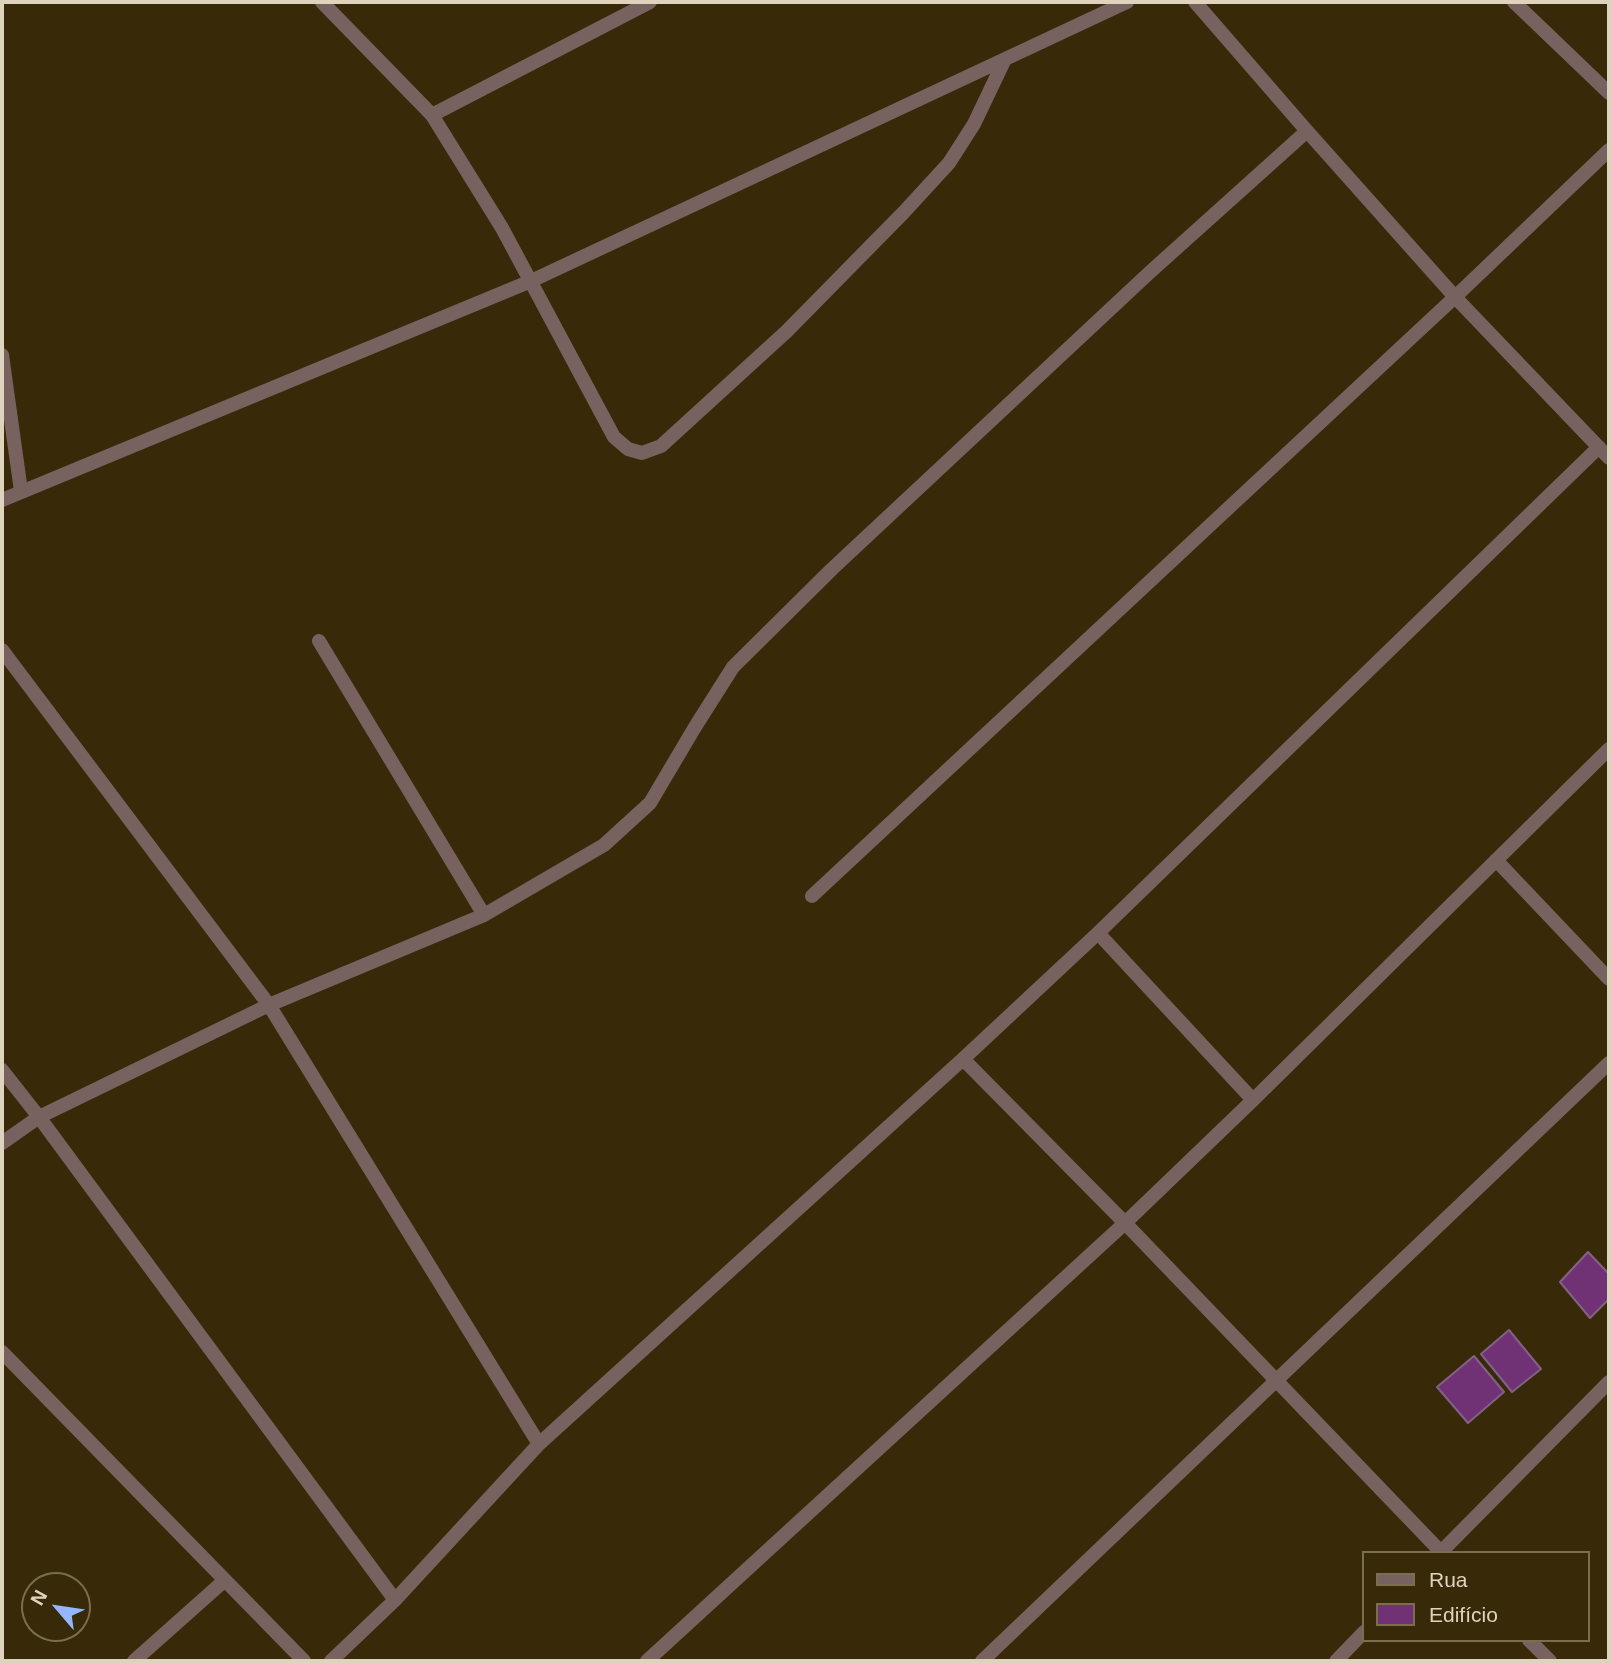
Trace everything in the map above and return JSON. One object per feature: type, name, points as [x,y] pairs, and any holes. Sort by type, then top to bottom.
[{"type":"street","points":[[322,2],[432,115],[502,228],[614,437],[628,449],[642,453],[661,446],[787,331],[904,212],[948,163],[974,124],[1005,59]]},
{"type":"street","points":[[432,115],[650,2]]},
{"type":"street","points":[[2,500],[531,281],[1127,2]]},
{"type":"street","points":[[331,1661],[395,1600],[539,1444],[1098,933],[1604,452],[1455,297],[1195,2]]},
{"type":"street","points":[[1514,2],[1609,93]]},
{"type":"street","points":[[2,1143],[39,1117],[269,1004],[484,915],[604,845],[650,803],[733,667],[871,532],[1149,273],[1307,131]]},
{"type":"street","points":[[812,896],[1609,150]]},
{"type":"street","points":[[2,355],[21,491]]},
{"type":"street","points":[[319,641],[484,915]]},
{"type":"street","points":[[2,650],[269,1004],[539,1444]]},
{"type":"street","points":[[647,1661],[1125,1223],[1609,749]]},
{"type":"street","points":[[1496,860],[1609,979]]},
{"type":"street","points":[[1098,933],[1253,1100]]},
{"type":"street","points":[[962,1059],[1125,1223],[1440,1551]]},
{"type":"street","points":[[982,1661],[1609,1063]]},
{"type":"street","points":[[2,1070],[395,1600]]},
{"type":"street","points":[[2,1352],[304,1661]]},
{"type":"street","points":[[1442,1551],[1609,1382]]},
{"type":"street","points":[[134,1661],[225,1580]]},
{"type":"street","points":[[1336,1661],[1362,1634]]},
{"type":"street","points":[[1531,1642],[1550,1661]]},
{"type":"building","points":[[1588,1252],[1609,1274],[1609,1299],[1590,1318],[1560,1282]]},
{"type":"building","points":[[1509,1330],[1541,1369],[1512,1392],[1481,1354]]},
{"type":"building","points":[[1474,1356],[1504,1392],[1468,1423],[1437,1387]]}]
